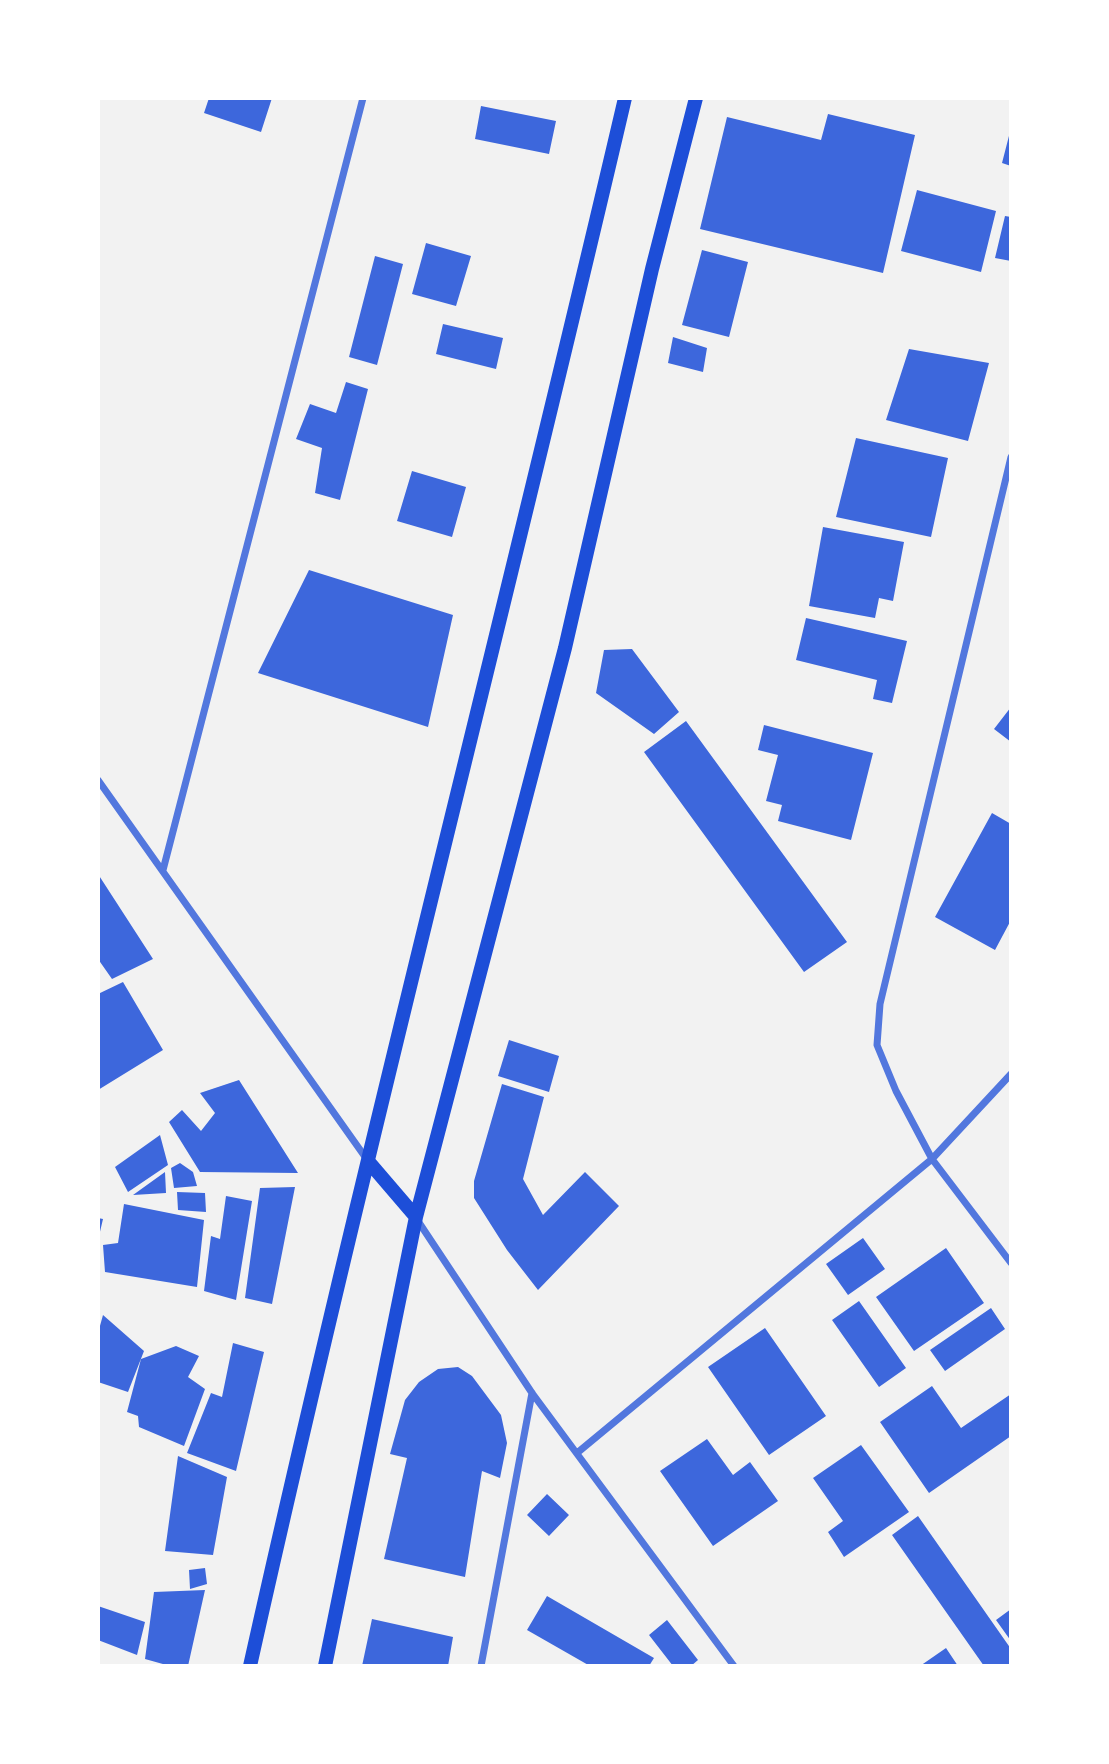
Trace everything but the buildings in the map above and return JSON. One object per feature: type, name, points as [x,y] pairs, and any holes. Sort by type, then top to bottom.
[{"type":"main road","points":[[250,1666],[296,1460],[548,426],[625,98]]},
{"type":"main road","points":[[325,1666],[416,1217],[562,660],[652,269],[696,98]]},
{"type":"main road","points":[[368,1161],[416,1217]]},
{"type":"street","points":[[163,870],[363,98]]},
{"type":"street","points":[[1011,457],[880,1004],[877,1045],[896,1091],[932,1159],[1011,1263]]},
{"type":"street","points":[[98,780],[368,1161]]},
{"type":"street","points":[[577,1453],[932,1159],[1011,1074]]},
{"type":"street","points":[[416,1217],[532,1393],[734,1666]]},
{"type":"street","points":[[481,1666],[532,1393]]}]
